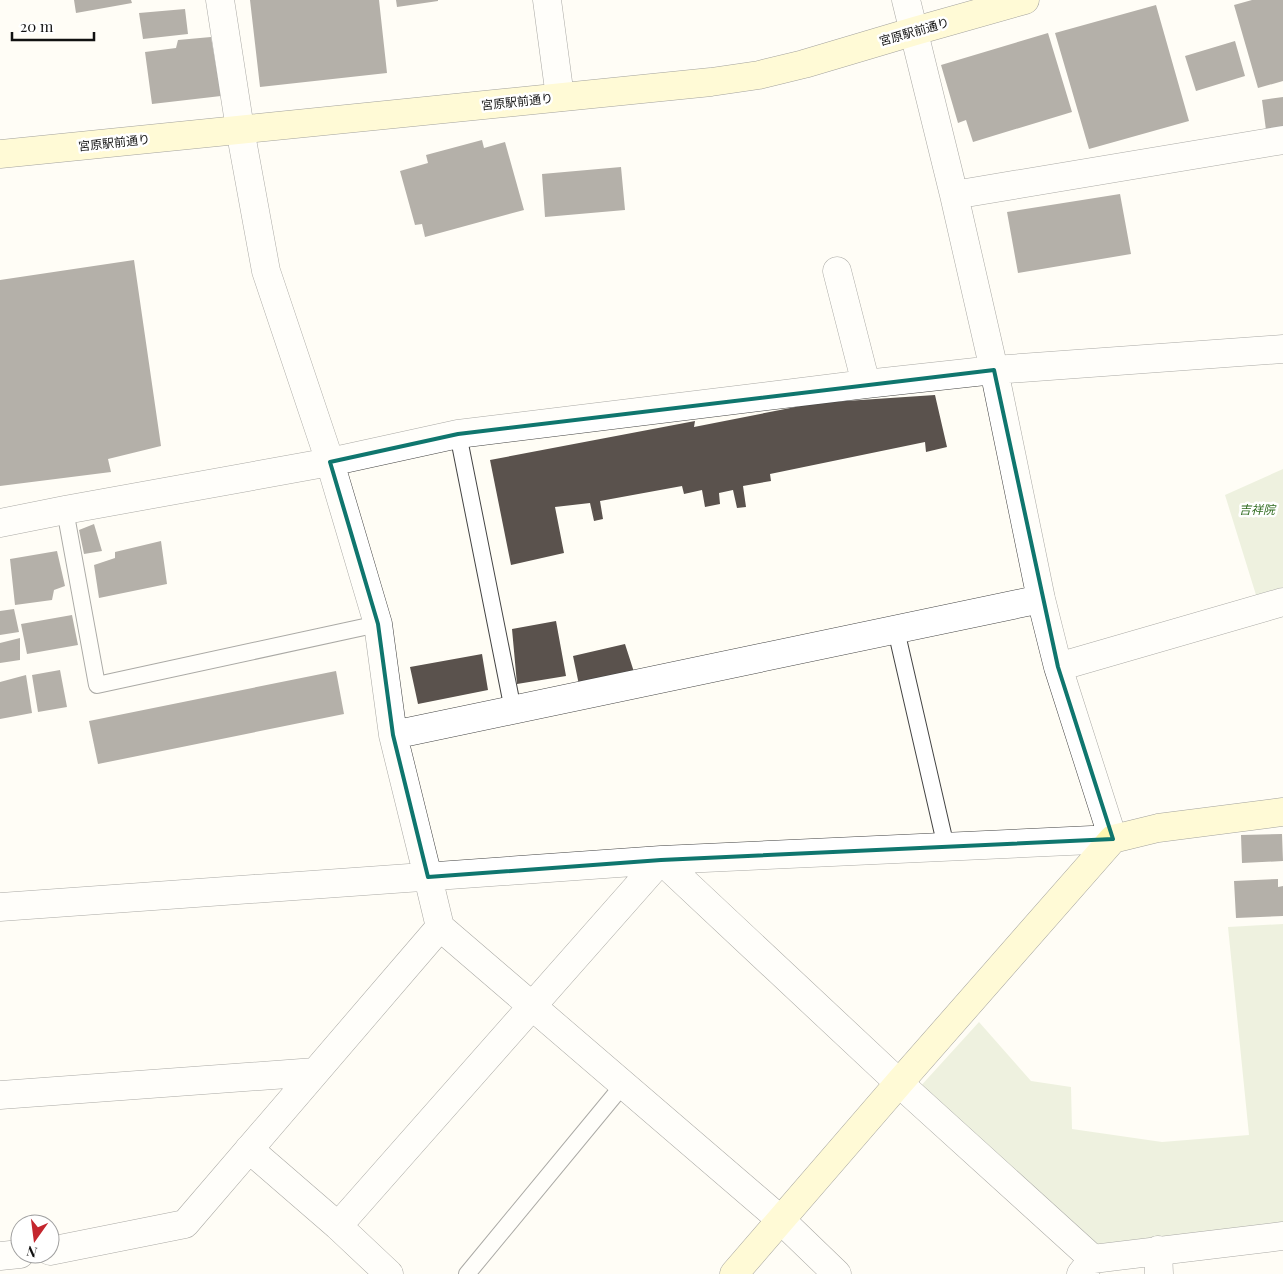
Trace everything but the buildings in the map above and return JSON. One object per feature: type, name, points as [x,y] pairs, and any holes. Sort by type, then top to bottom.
[{"type":"street","points":[[220,0],[240,129],[266,271],[330,462],[378,624],[393,736],[440,927],[781,1220],[836,1274]]},
{"type":"street","points":[[547,0],[560,97]]},
{"type":"street","points":[[906,0],[915,31],[994,370],[1041,599],[1058,667],[1113,839]]},
{"type":"street","name":"宮原駅前通り","points":[[0,154],[711,82],[759,75],[804,64],[1025,0]]},
{"type":"street","points":[[954,196],[1283,140]]},
{"type":"street","points":[[837,271],[866,384]]},
{"type":"street","points":[[0,523],[330,462],[458,434],[994,370],[1283,349]]},
{"type":"street","points":[[393,736],[1041,599]]},
{"type":"street","points":[[1058,667],[1283,602]]},
{"type":"street","points":[[0,908],[661,860],[1113,839],[1158,828],[1283,812]]},
{"type":"street","points":[[734,1274],[1113,839]]},
{"type":"street","points":[[661,860],[899,1083],[1087,1267],[1158,1262],[1283,1236]]},
{"type":"street","points":[[338,1226],[661,860]]},
{"type":"street","points":[[60,1249],[185,1224],[440,927]]},
{"type":"street","points":[[0,1095],[315,1072]]},
{"type":"street","points":[[249,1149],[338,1226],[389,1274]]},
{"type":"lane","points":[[458,434],[514,710]]},
{"type":"lane","points":[[65,510],[97,685],[378,624]]},
{"type":"lane","points":[[896,630],[946,847]]},
{"type":"lane","points":[[467,1274],[623,1085]]},
{"type":"highlighted area","points":[[994,370],[1058,667],[1113,839],[661,860],[428,877],[393,735],[378,624],[330,462],[458,434]]},
{"type":"green space","name":"吉祥院","points":[[1283,469],[1283,587],[1256,595],[1225,495]]},
{"type":"green space","points":[[1283,924],[1283,1224],[1100,1249],[918,1089],[979,1022],[1031,1081],[1071,1087],[1072,1129],[1162,1142],[1249,1135],[1228,927]]}]
